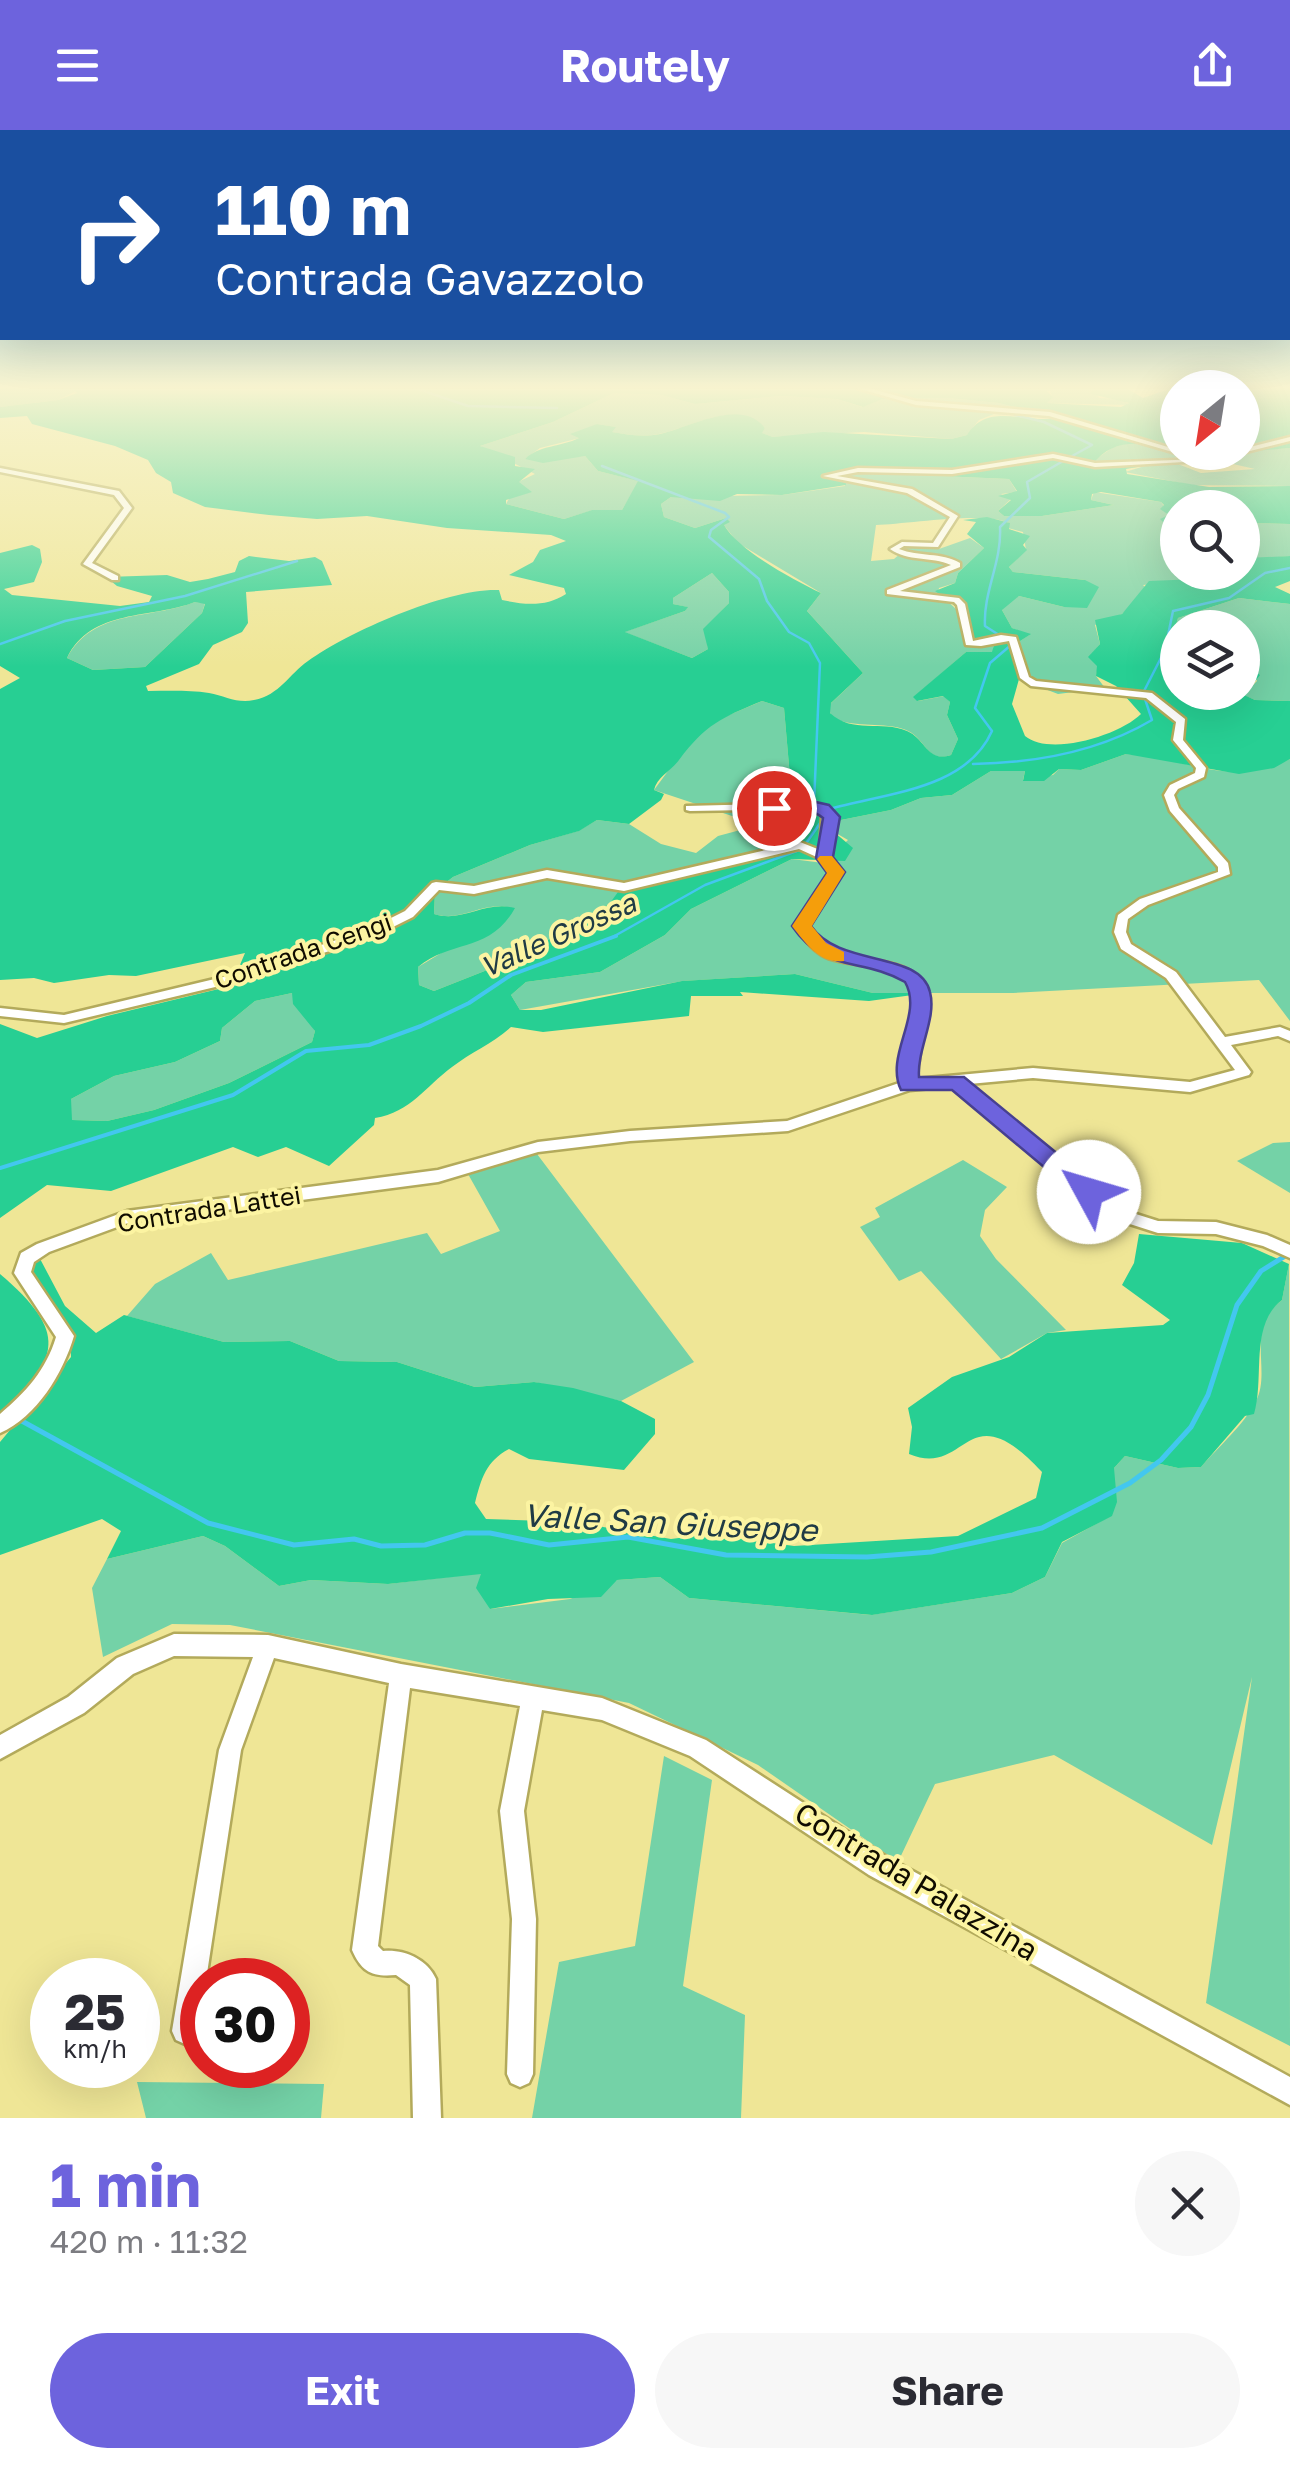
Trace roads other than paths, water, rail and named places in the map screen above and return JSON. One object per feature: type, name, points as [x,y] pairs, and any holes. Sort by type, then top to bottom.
[{"type":"street","points":[[44,481],[106,490],[124,500],[126,514],[87,564],[114,578]]},
{"type":"street","points":[[690,808],[823,808],[831,817],[824,858],[836,872],[802,926],[833,956],[899,970],[912,978],[920,991],[920,1010],[907,1059],[909,1085],[1033,1073],[1190,1087],[1244,1072],[1171,975],[1126,946],[1120,932],[1122,918],[1132,908],[1224,874],[1224,866],[1174,809],[1169,796],[1174,787],[1200,775],[1201,768],[1178,740],[1181,721],[1150,695],[1034,684],[1025,678],[1014,639],[1003,636],[969,644],[961,604],[956,600],[890,592],[956,565],[945,558],[900,555],[894,550],[902,544],[935,544],[954,516],[908,491],[852,481]]},
{"type":"street","name":"Contrada Cengi","points":[[0,1012],[64,1019],[227,980],[371,933],[409,914],[436,886],[474,890],[547,874],[624,887],[800,845],[824,858]]},
{"type":"street","points":[[1220,1042],[1280,1031],[1290,1037]]},
{"type":"street","points":[[956,1082],[1114,1213],[1158,1227],[1216,1228],[1267,1240],[1290,1252]]},
{"type":"street","name":"Contrada Lattei","points":[[0,1424],[27,1404],[58,1362],[64,1336],[22,1273],[27,1258],[43,1248],[127,1217],[438,1176],[538,1147],[630,1136],[788,1126],[909,1085]]},
{"type":"street","name":"Contrada Palazzina","points":[[0,1748],[76,1704],[125,1666],[174,1645],[268,1646],[400,1675],[602,1709],[698,1748],[878,1866],[1290,2092]]},
{"type":"street","points":[[197,1958],[230,1750],[268,1646]]},
{"type":"street","points":[[400,1675],[365,1950],[378,1964],[399,1962],[423,1979],[426,2118]]},
{"type":"street","points":[[520,2074],[524,1919],[512,1811],[533,1697]]},
{"type":"waterway","points":[[641,481],[729,517],[711,530],[709,537],[759,579],[767,601],[789,632],[809,643],[820,663],[814,803]]},
{"type":"waterway","name":"Valle Grossa","points":[[999,635],[985,626],[1000,527],[1030,498],[1029,481]]},
{"type":"waterway","points":[[0,644],[65,621],[185,596],[297,561]]},
{"type":"waterway","points":[[1143,693],[1165,650],[1173,611],[1229,598],[1265,573],[1290,568]]},
{"type":"waterway","name":"Valle Grossa","points":[[612,938],[705,885],[802,849],[830,809],[922,786],[963,766],[980,751],[992,731],[975,708],[990,663],[1011,645],[1005,639]]},
{"type":"waterway","points":[[973,764],[1066,754],[1110,740],[1152,720],[1144,696]]},
{"type":"waterway","name":"Valle Grossa","points":[[612,938],[616,936]]},
{"type":"waterway","name":"Valle Grossa","points":[[0,1168],[233,1095],[306,1051],[369,1045],[421,1026],[469,1003],[511,975],[612,938]]},
{"type":"waterway","name":"Valle San Giuseppe","points":[[20,1420],[208,1523],[294,1545],[354,1539],[381,1546],[425,1545],[465,1533],[490,1533],[549,1545],[628,1537],[726,1555],[867,1557],[931,1552],[1042,1528],[1130,1483],[1161,1460],[1191,1427],[1208,1395],[1237,1305],[1261,1271],[1290,1253]]}]
